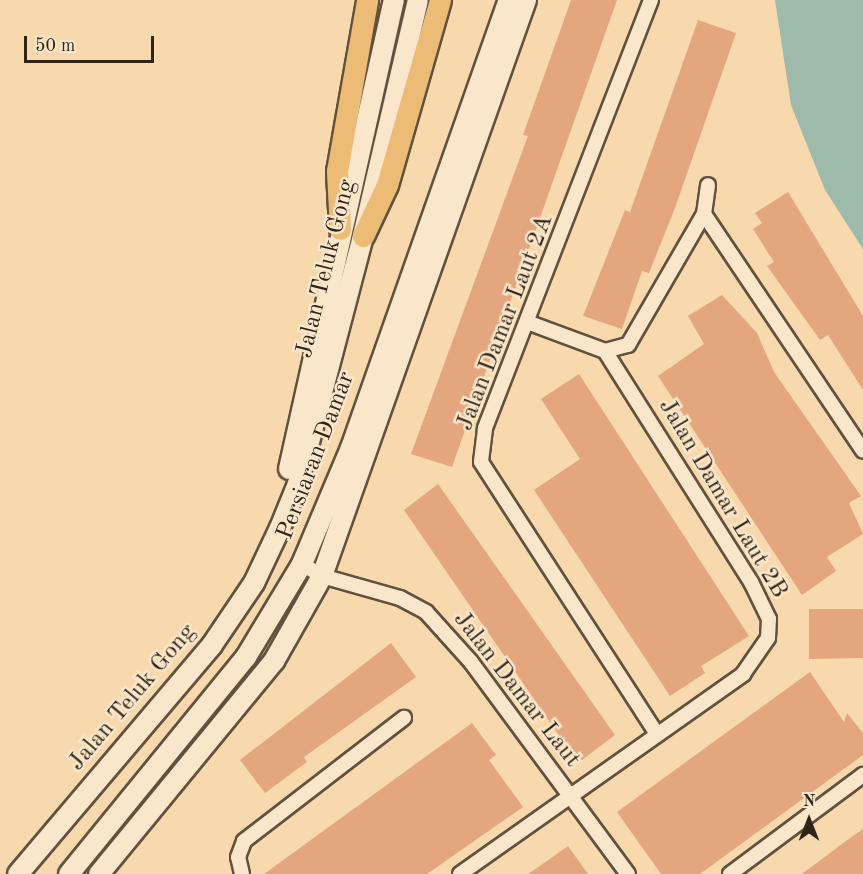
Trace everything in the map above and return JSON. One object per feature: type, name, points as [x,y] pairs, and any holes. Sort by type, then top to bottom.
[{"type":"main road","points":[[340,229],[338,171],[367,0]]},
{"type":"main road","points":[[363,236],[387,185],[441,0]]},
{"type":"street","name":"Jalan Teluk Gong","points":[[272,545],[340,229],[394,0]]},
{"type":"street","name":"Jalan Teluk Gong","points":[[18,874],[212,645],[272,545],[298,483],[363,236],[418,0]]},
{"type":"street","name":"Persiaran Damar","points":[[69,874],[246,657],[302,564],[351,447],[509,0]]},
{"type":"street","name":"Persiaran Damar","points":[[99,874],[274,661],[322,576],[526,0]]},
{"type":"street","name":"Jalan Damar Laut 2A","points":[[651,0],[485,429],[483,468],[656,733]]},
{"type":"street","points":[[527,322],[605,351],[628,345],[704,214],[708,185]]},
{"type":"street","points":[[704,214],[863,451]]},
{"type":"street","name":"Jalan Damar Laut 2B","points":[[460,874],[568,794],[743,674],[761,655],[769,620],[605,351]]},
{"type":"street","name":"Jalan Damar Laut","points":[[302,564],[322,576],[400,598],[426,612],[471,662],[628,874]]},
{"type":"street","points":[[242,874],[238,856],[244,841],[404,718]]},
{"type":"street","points":[[730,874],[863,775]]},
{"type":"shaded area","points":[[775,0],[863,0],[863,249],[825,190],[791,105]]},
{"type":"building","points":[[571,0],[617,0],[452,467],[411,454],[528,136],[523,135]]},
{"type":"building","points":[[698,20],[736,33],[675,208],[649,273],[642,271],[622,329],[583,316],[625,210],[630,212]]},
{"type":"building","points":[[788,192],[863,316],[863,390],[828,335],[820,340],[767,266],[774,262],[753,229],[762,223],[755,213]]},
{"type":"building","points":[[722,295],[757,333],[774,372],[861,496],[849,503],[863,534],[827,557],[836,571],[802,595],[658,376],[704,344],[688,316]]},
{"type":"building","points":[[579,374],[749,636],[701,666],[705,673],[670,696],[534,490],[580,459],[541,399]]},
{"type":"building","points":[[438,484],[615,735],[578,763],[404,510]]},
{"type":"building","points":[[809,609],[863,609],[863,658],[809,659]]},
{"type":"building","points":[[391,643],[416,677],[304,757],[307,762],[265,793],[240,760]]},
{"type":"building","points":[[810,672],[844,722],[847,713],[863,733],[863,755],[700,874],[661,874],[617,812]]},
{"type":"building","points":[[472,723],[496,755],[489,760],[523,807],[427,874],[264,874]]},
{"type":"building","points":[[863,829],[863,874],[802,874],[850,838]]},
{"type":"building","points":[[568,846],[588,874],[528,874],[547,861]]}]
